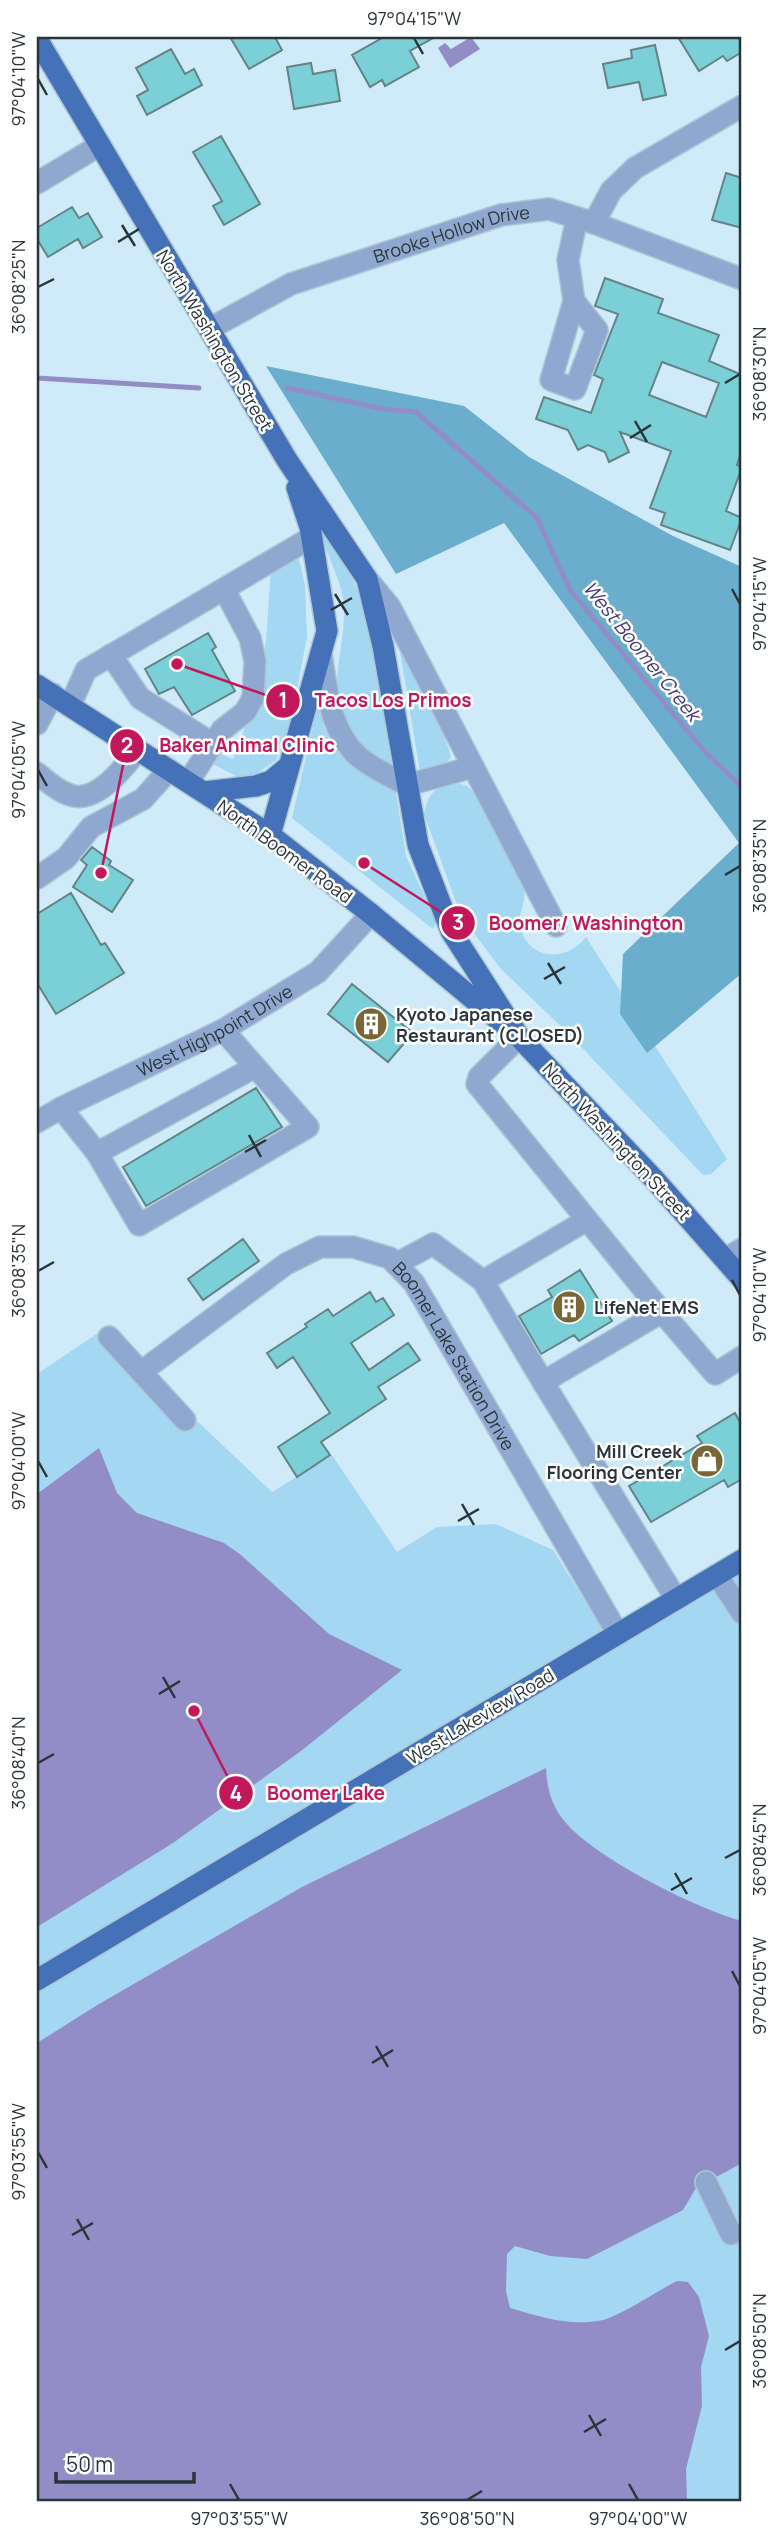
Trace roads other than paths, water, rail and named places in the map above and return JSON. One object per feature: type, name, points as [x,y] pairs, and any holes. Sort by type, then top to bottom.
[{"type":"main road","name":"North Washington Street","points":[[37,38],[287,460],[367,579],[383,646],[418,845],[451,931],[519,1037],[654,1179],[733,1254],[742,1279]]},
{"type":"main road","name":"North Washington Street","points":[[270,835],[327,631],[312,537],[287,460]]},
{"type":"main road","name":"North Boomer Road","points":[[53,695],[270,835],[372,914],[519,1037]]},
{"type":"main road","points":[[196,787],[256,786],[271,781],[289,766]]},
{"type":"main road","name":"West Lakeview Road","points":[[37,1980],[742,1560]]},
{"type":"street","points":[[574,301],[568,260],[585,220],[635,168],[742,106]]},
{"type":"street","points":[[37,183],[100,145]]},
{"type":"street","name":"Brooke Hollow Drive","points":[[209,330],[290,284],[501,215],[548,209],[585,220],[742,279]]},
{"type":"street","points":[[37,724],[53,695],[86,670],[312,537]]},
{"type":"street","points":[[367,579],[390,607],[556,926]]},
{"type":"street","points":[[196,787],[213,744],[222,730],[245,712],[253,698],[255,661],[250,638],[224,589]]},
{"type":"street","points":[[321,654],[330,710],[347,744],[370,765],[407,785],[473,767]]},
{"type":"street","points":[[111,655],[140,698],[213,744]]},
{"type":"street","points":[[37,773],[61,791],[76,797],[90,794],[116,777],[138,750]]},
{"type":"street","points":[[37,878],[66,858],[91,827],[144,799],[169,770]]},
{"type":"street","name":"West Highpoint Drive","points":[[37,1122],[223,1030],[318,972],[372,914]]},
{"type":"street","points":[[61,1108],[97,1153],[139,1226],[308,1127],[223,1030]]},
{"type":"street","points":[[519,1037],[479,1077],[477,1084],[715,1374],[742,1357]]},
{"type":"street","points":[[97,1153],[255,1067]]},
{"type":"street","points":[[483,1282],[587,1220]]},
{"type":"street","points":[[396,1264],[433,1244],[483,1282],[676,1599]]},
{"type":"street","name":"Boomer Lake Station Drive","points":[[141,1372],[286,1264],[320,1247],[353,1247],[390,1258],[414,1283],[618,1634]]},
{"type":"street","points":[[543,1382],[662,1312]]},
{"type":"street","points":[[109,1337],[186,1420]]},
{"type":"street","points":[[717,1575],[742,1613]]},
{"type":"street","points":[[706,2182],[731,2234]]},
{"type":"waterway","points":[[37,378],[199,388]]},
{"type":"waterway","name":"West Boomer Creek","points":[[288,388],[383,409],[416,412],[537,518],[570,590],[706,753],[742,787]]},
{"type":"place","name":"Tacos Los Primos","points":[[177,664]]},
{"type":"place","name":"Boomer/ Washington","points":[[364,863]]},
{"type":"place","name":"Baker Animal Clinic","points":[[101,873]]},
{"type":"place","name":"Kyoto Japanese Restaurant (CLOSED)","points":[[371,1024]]},
{"type":"place","name":"LifeNet EMS","points":[[569,1307]]},
{"type":"place","name":"Mill Creek Flooring Center","points":[[707,1461]]},
{"type":"place","name":"Boomer Lake","points":[[194,1711]]}]
